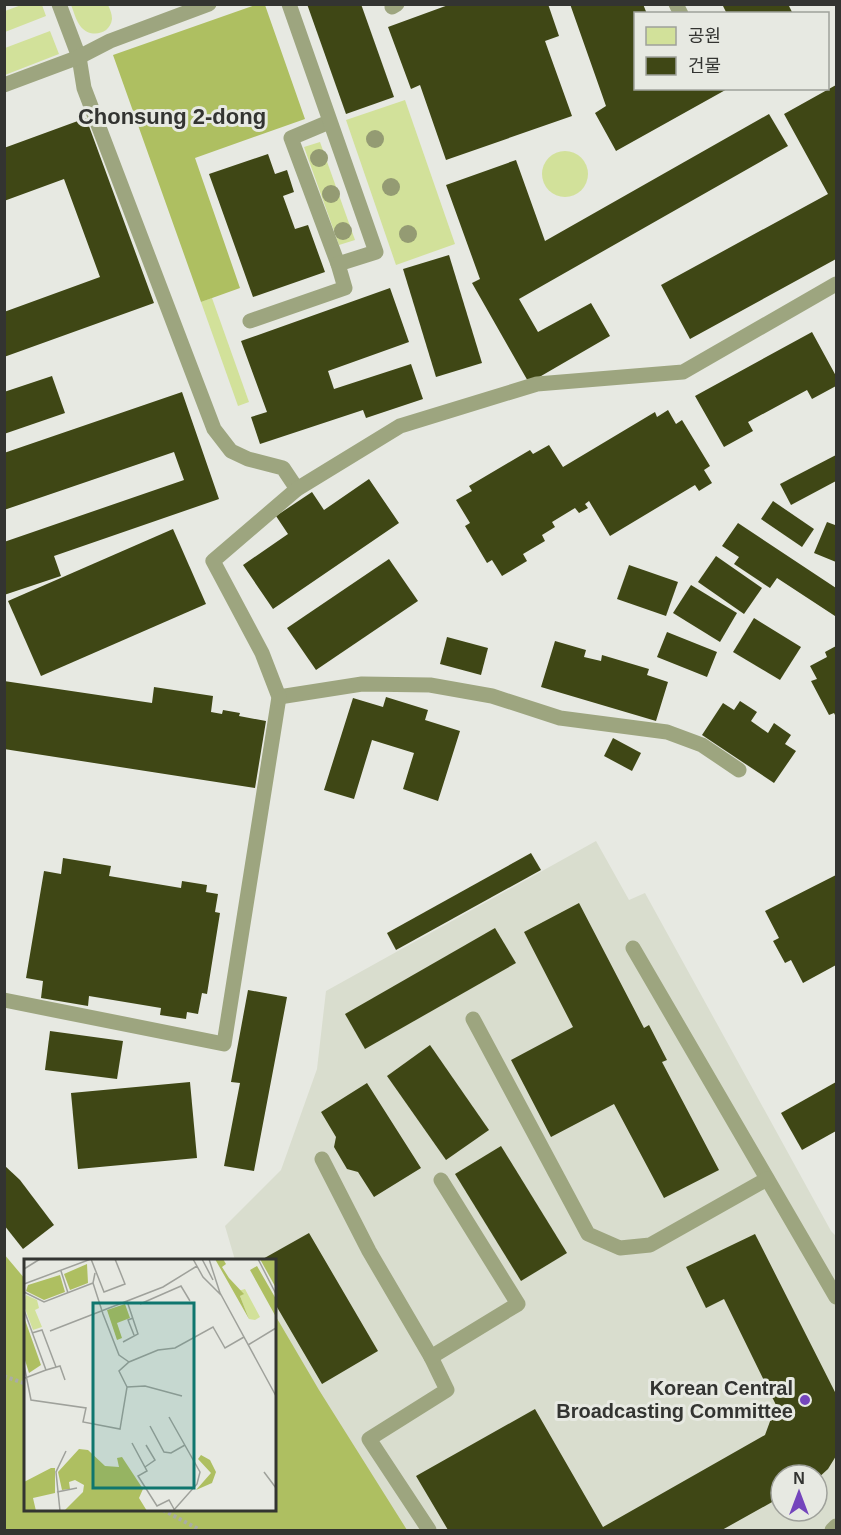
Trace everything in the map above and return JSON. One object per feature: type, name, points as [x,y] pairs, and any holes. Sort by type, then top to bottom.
[{"type":"lane","points":[[59,4],[79,57],[84,88],[214,429],[231,451],[248,459],[283,468],[297,489]]},
{"type":"lane","points":[[4,86],[79,57],[110,41],[209,4]]},
{"type":"lane","points":[[289,4],[376,252],[338,264]]},
{"type":"lane","points":[[249,321],[345,288],[291,138],[329,122]]},
{"type":"lane","points":[[4,1000],[225,1044],[279,697],[262,653],[213,561],[297,489],[400,426],[537,384],[683,372],[837,284]]},
{"type":"lane","points":[[279,697],[362,684],[430,685],[492,696],[560,718],[667,732],[702,745],[739,770]]},
{"type":"lane","points":[[633,948],[837,1298]]},
{"type":"lane","points":[[473,1019],[588,1234],[620,1248],[650,1245],[767,1179]]},
{"type":"lane","points":[[322,1159],[369,1251],[447,1390],[369,1439],[429,1530]]},
{"type":"lane","points":[[430,1357],[518,1304],[441,1180]]},
{"type":"lane","points":[[832,1530],[837,1526]]},
{"type":"path","points":[[4,1376],[24,1383]]},
{"type":"path","points":[[167,1511],[200,1530]]},
{"type":"shaded area","points":[[596,841],[629,900],[645,893],[831,1231],[836,1236],[836,1530],[393,1530],[276,1340],[276,1259],[235,1259],[225,1226],[281,1170],[317,1069],[326,991]]},
{"type":"green space","points":[[24,4],[42,5],[46,16],[5,32],[5,11]]},
{"type":"green space","points":[[258,4],[265,5],[305,119],[195,158],[240,288],[201,302],[113,55]]},
{"type":"green space","points":[[71,5],[108,5],[112,19],[108,29],[99,33],[89,33],[81,27]]},
{"type":"green space","points":[[50,31],[59,54],[5,75],[5,48]]},
{"type":"green space","points":[[405,100],[455,244],[396,265],[346,120]]},
{"type":"green space","points":[[320,142],[355,240],[339,245],[304,147]]},
{"type":"green space","points":[[565,151],[581,158],[588,174],[581,190],[565,197],[549,190],[542,174],[549,158]]},
{"type":"green space","points":[[212,298],[249,402],[238,406],[201,302]]},
{"type":"green space","points":[[4,1254],[24,1278],[24,1511],[276,1511],[276,1317],[407,1530],[5,1530]]},
{"type":"building","points":[[307,4],[361,4],[394,97],[346,114]]},
{"type":"building","points":[[451,4],[548,4],[559,36],[545,41],[572,116],[446,160],[420,85],[411,89],[388,27]]},
{"type":"building","points":[[570,4],[643,4],[646,12],[634,12],[634,90],[725,90],[616,151],[595,113],[606,106]]},
{"type":"building","points":[[722,4],[788,4],[792,12],[726,12]]},
{"type":"building","points":[[836,85],[836,259],[690,339],[661,285],[828,194],[784,114]]},
{"type":"building","points":[[769,114],[788,146],[519,299],[538,332],[591,303],[610,336],[529,383],[472,283],[480,279],[446,185],[516,160],[545,241]]},
{"type":"building","points":[[86,118],[154,303],[4,357],[4,312],[100,277],[64,179],[4,201],[4,148]]},
{"type":"building","points":[[268,154],[275,174],[287,170],[294,192],[283,196],[295,229],[308,225],[325,272],[253,297],[209,174]]},
{"type":"building","points":[[449,255],[482,363],[436,377],[403,269]]},
{"type":"building","points":[[390,288],[409,342],[328,371],[334,389],[411,364],[423,399],[366,418],[363,410],[260,444],[251,417],[267,412],[241,341]]},
{"type":"building","points":[[812,332],[836,376],[836,386],[812,399],[807,390],[748,422],[753,431],[724,447],[695,396]]},
{"type":"building","points":[[52,376],[65,413],[4,434],[4,392]]},
{"type":"building","points":[[182,392],[219,499],[54,556],[61,576],[4,595],[4,542],[184,480],[174,452],[4,510],[4,453]]},
{"type":"building","points":[[668,410],[676,424],[682,420],[710,466],[704,470],[712,483],[699,491],[695,485],[610,536],[589,501],[585,504],[588,508],[579,513],[575,508],[552,522],[555,527],[542,535],[545,541],[523,554],[527,561],[502,576],[492,560],[487,563],[465,526],[470,523],[456,500],[472,491],[469,486],[530,450],[533,454],[549,445],[563,467],[655,412],[657,417]]},
{"type":"building","points":[[836,455],[836,481],[791,505],[780,484]]},
{"type":"building","points":[[369,479],[399,523],[273,609],[243,565],[288,534],[276,516],[312,492],[324,510]]},
{"type":"building","points":[[773,501],[814,529],[802,547],[761,519]]},
{"type":"building","points":[[836,521],[836,562],[814,553],[827,522],[835,525]]},
{"type":"building","points":[[738,523],[836,588],[835,616],[777,578],[770,588],[734,564],[739,557],[722,546]]},
{"type":"building","points":[[173,529],[206,604],[41,676],[8,601]]},
{"type":"building","points":[[716,556],[762,588],[744,614],[698,582]]},
{"type":"building","points":[[389,559],[418,601],[316,670],[287,628]]},
{"type":"building","points":[[629,565],[678,582],[666,616],[617,599]]},
{"type":"building","points":[[691,585],[737,613],[720,642],[673,613]]},
{"type":"building","points":[[754,618],[801,647],[780,680],[733,652]]},
{"type":"building","points":[[667,632],[717,652],[707,677],[657,657]]},
{"type":"building","points":[[447,637],[488,648],[481,675],[440,664]]},
{"type":"building","points":[[555,641],[586,650],[584,657],[601,661],[602,655],[649,669],[647,675],[668,682],[656,721],[541,687]]},
{"type":"building","points":[[836,646],[836,717],[834,713],[829,715],[811,681],[817,679],[810,666],[827,657],[825,652]]},
{"type":"building","points":[[4,681],[152,703],[154,687],[213,696],[211,712],[222,714],[223,710],[240,713],[239,716],[266,721],[255,788],[4,749]]},
{"type":"building","points":[[386,697],[428,710],[425,720],[460,731],[438,801],[403,789],[414,753],[372,740],[354,799],[324,790],[353,698],[383,707]]},
{"type":"building","points":[[740,701],[757,712],[751,721],[768,733],[774,723],[791,735],[785,744],[796,751],[774,783],[702,735],[723,703],[734,710]]},
{"type":"building","points":[[613,738],[641,753],[632,771],[604,756]]},
{"type":"building","points":[[531,853],[541,870],[396,950],[387,933]]},
{"type":"building","points":[[63,858],[111,866],[109,876],[181,888],[182,881],[207,885],[206,892],[218,894],[215,912],[220,913],[207,994],[202,993],[198,1014],[187,1012],[186,1019],[160,1015],[161,1008],[89,996],[88,1006],[41,998],[43,981],[26,978],[44,871],[61,874]]},
{"type":"building","points":[[836,875],[836,965],[803,983],[791,960],[785,963],[773,941],[779,938],[765,911]]},
{"type":"building","points":[[579,903],[644,1028],[649,1025],[667,1060],[662,1062],[719,1170],[664,1198],[614,1104],[551,1137],[511,1060],[573,1027],[524,932]]},
{"type":"building","points":[[495,928],[516,963],[365,1049],[345,1014]]},
{"type":"building","points":[[248,990],[287,997],[254,1171],[224,1166],[240,1083],[231,1082]]},
{"type":"building","points":[[50,1031],[123,1041],[117,1079],[45,1070]]},
{"type":"building","points":[[430,1045],[489,1130],[446,1160],[387,1076]]},
{"type":"building","points":[[190,1082],[197,1158],[78,1169],[71,1093]]},
{"type":"building","points":[[836,1082],[836,1131],[802,1150],[781,1113]]},
{"type":"building","points":[[367,1083],[421,1168],[374,1197],[358,1172],[347,1169],[334,1147],[336,1137],[321,1112]]},
{"type":"building","points":[[501,1146],[567,1253],[521,1281],[455,1174]]},
{"type":"building","points":[[4,1165],[20,1180],[54,1225],[23,1249],[4,1225]]},
{"type":"building","points":[[309,1233],[378,1351],[322,1384],[276,1305],[276,1259],[263,1259]]},
{"type":"building","name":"Korean Central Broadcasting Committee","points":[[755,1234],[836,1394],[836,1456],[829,1467],[829,1463],[769,1463],[769,1504],[722,1530],[448,1530],[416,1476],[535,1409],[603,1527],[765,1435],[776,1405],[724,1299],[706,1308],[686,1267]]},
{"type":"place","name":"Korean Central Broadcasting Committee","points":[[805,1400]]},
{"type":"district","name":"Chonsung 2-dong","points":[[172,116]]}]
